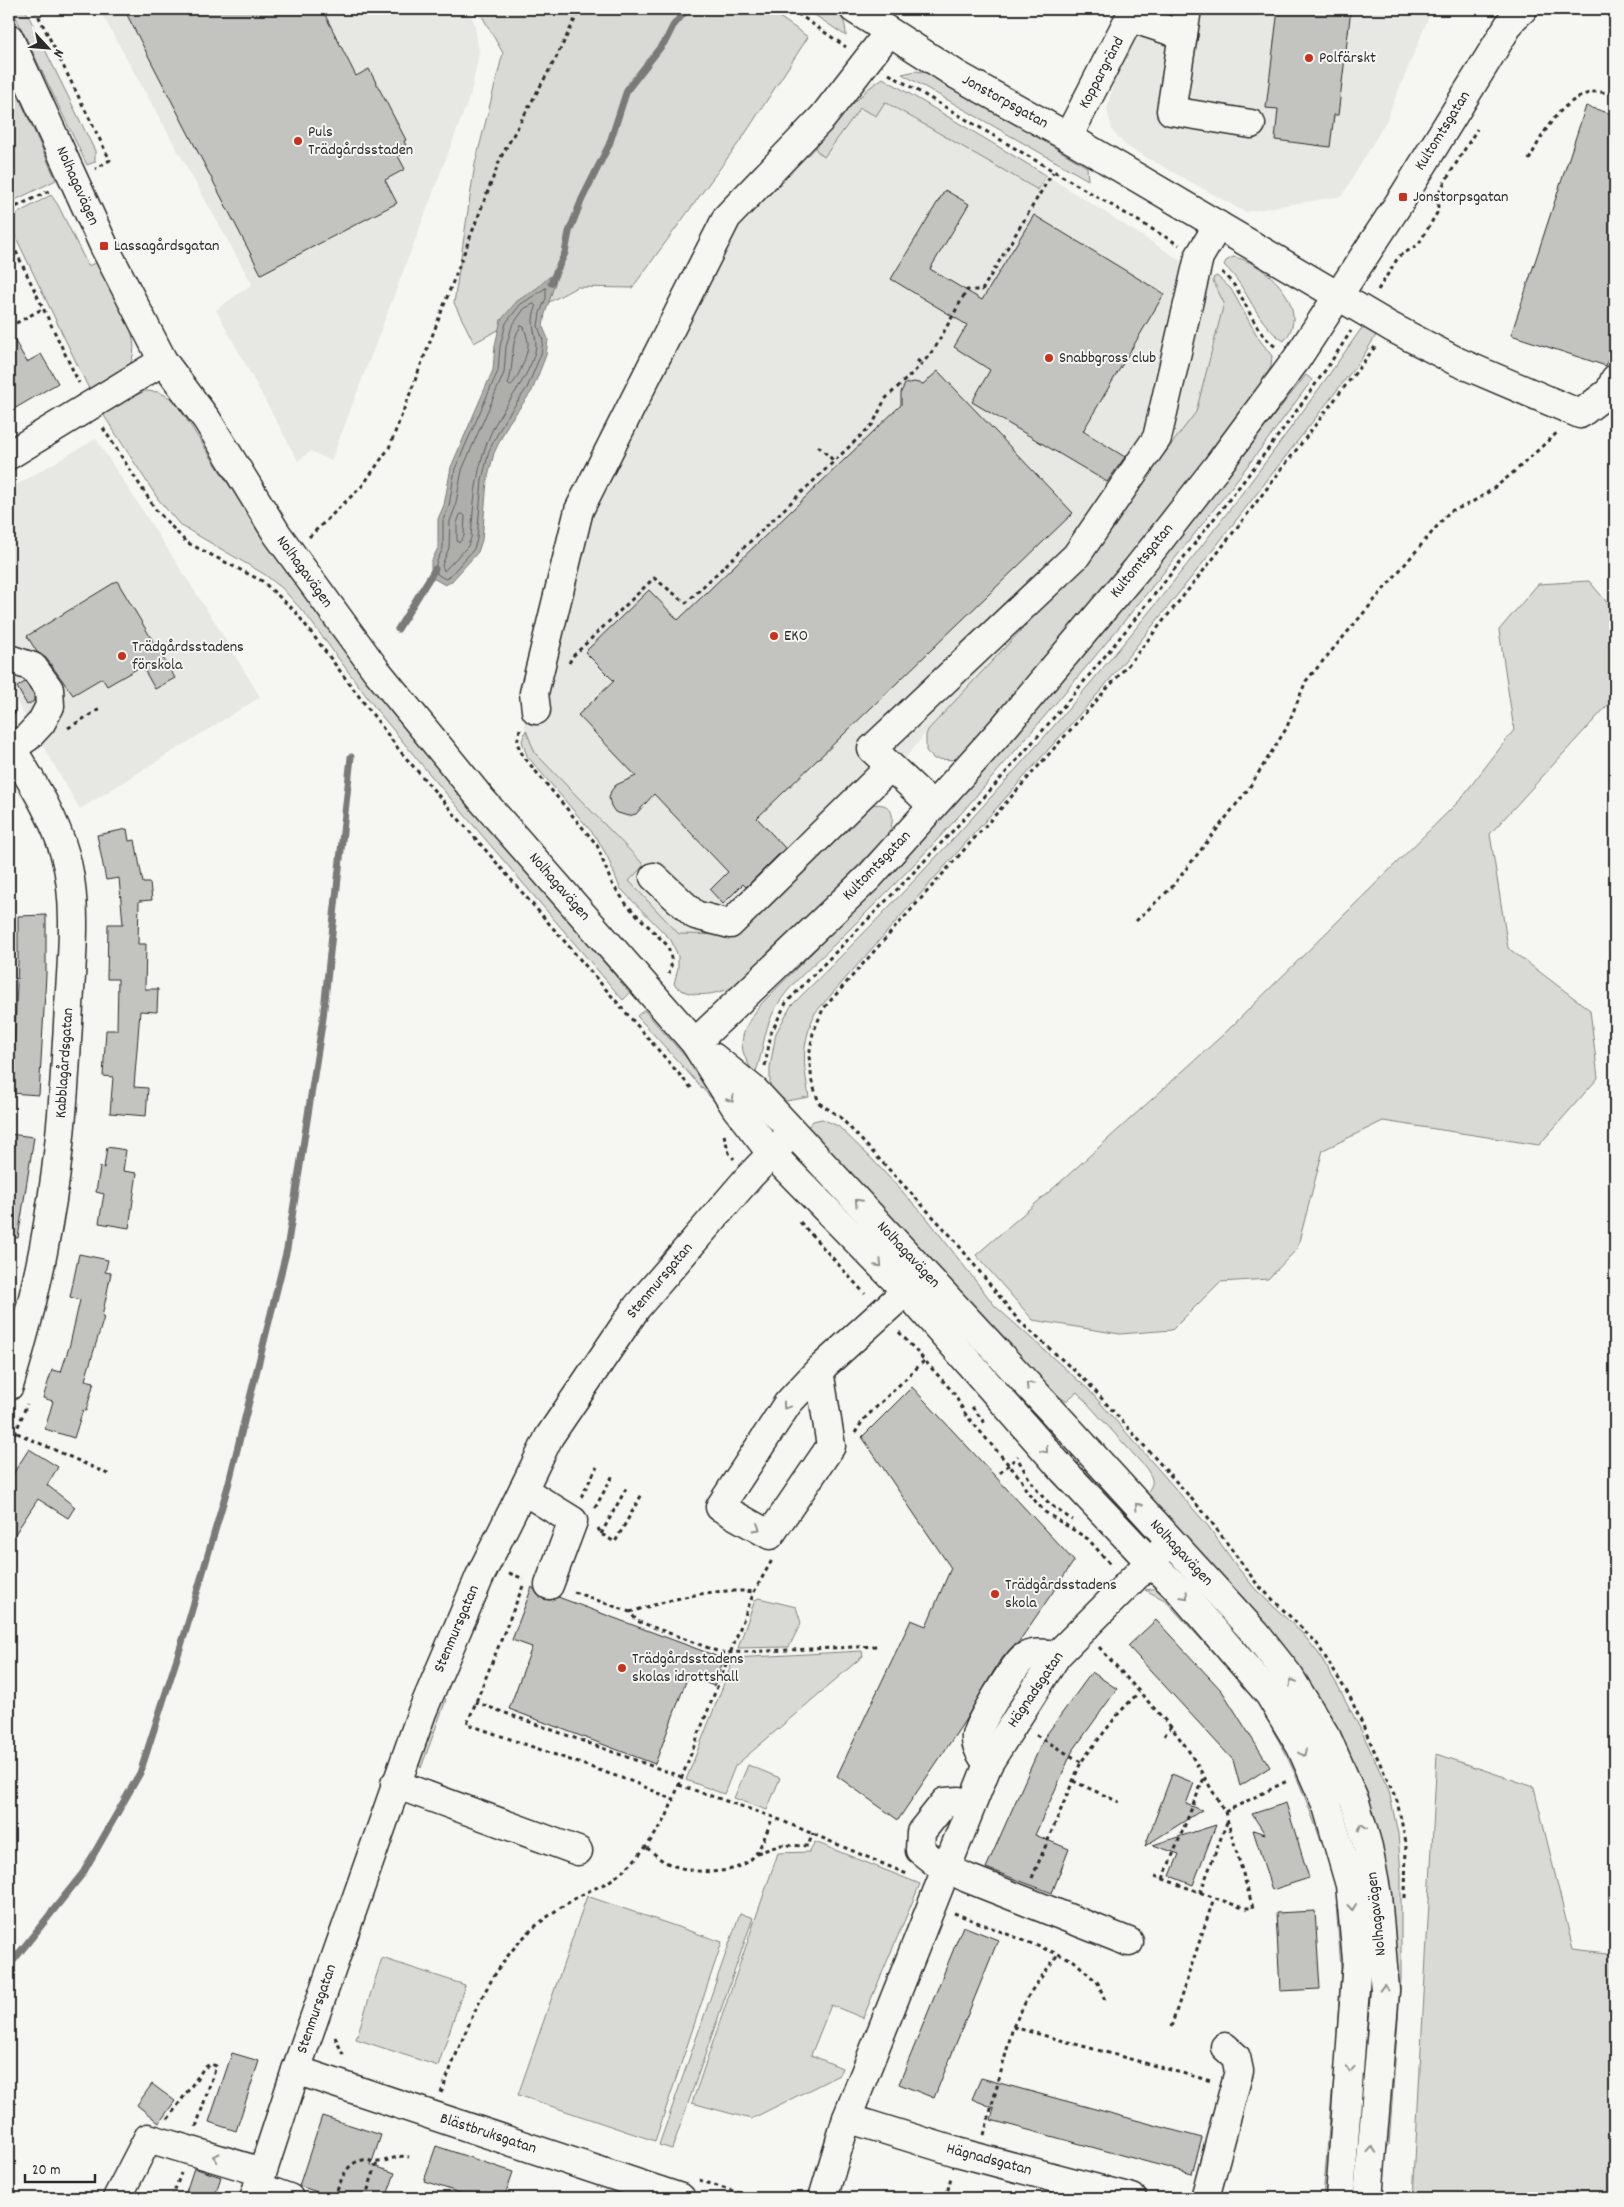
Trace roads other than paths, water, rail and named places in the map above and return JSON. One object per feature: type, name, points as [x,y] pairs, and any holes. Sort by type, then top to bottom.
[{"type":"street","name":"Jonstorpsgatan","points":[[854,9],[957,75],[1068,137],[1391,327],[1458,362],[1580,414],[1610,391],[1615,378]]},
{"type":"street","points":[[1187,9],[1171,111],[1251,124]]},
{"type":"street","name":"Kultomtsgatan","points":[[695,1043],[870,876],[1005,726],[1137,570],[1296,360],[1339,297],[1517,12]]},
{"type":"street","points":[[1132,13],[1183,35]]},
{"type":"street","name":"Koppargränd","points":[[1068,137],[1132,13]]},
{"type":"street","points":[[530,717],[534,693],[579,510],[727,217],[823,117],[889,32]]},
{"type":"street","name":"Nolhagavägen","points":[[9,38],[104,246],[163,361],[207,420],[291,555],[376,670],[482,800],[695,1043],[736,1108],[772,1154],[906,1291],[1063,1470],[1179,1590],[1269,1694],[1300,1748],[1327,1806],[1350,1885],[1357,1960],[1340,2198]]},
{"type":"street","points":[[933,806],[872,749],[1076,556],[1157,438],[1199,257],[1218,225]]},
{"type":"street","points":[[9,455],[91,407],[163,361]]},
{"type":"street","points":[[9,659],[32,667],[49,689],[50,706],[42,723],[28,737],[10,747]]},
{"type":"street","name":"Kabblagårdsgatan","points":[[9,1386],[20,1350],[48,1224],[64,1106],[72,960],[72,893],[65,856],[51,818],[10,747]]},
{"type":"street","points":[[654,877],[695,915],[730,924],[890,767]]},
{"type":"street","name":"Nolhagavägen","points":[[695,1043],[755,1091],[1256,1634],[1289,1676],[1327,1738],[1354,1802],[1368,1847],[1377,1895],[1384,1990],[1368,2198]]},
{"type":"street","name":"Stenmursgatan","points":[[258,2186],[296,2070],[395,1784],[422,1712],[480,1576],[523,1490],[550,1437],[636,1307],[749,1177],[793,1132]]},
{"type":"street","points":[[819,1370],[832,1446],[770,1536],[720,1507],[788,1403],[819,1370],[906,1291]]},
{"type":"street","points":[[523,1490],[573,1521],[549,1585]]},
{"type":"street","name":"Hägnadsgatan","points":[[823,2198],[847,2118],[931,1903],[988,1764],[1057,1655],[1170,1542]]},
{"type":"street","points":[[395,1784],[466,1802],[524,1823],[578,1851]]},
{"type":"street","points":[[971,1805],[959,1801],[945,1802],[921,1832],[920,1850],[935,1862],[946,1867],[1015,1897],[1129,1942]]},
{"type":"street","points":[[1205,2198],[1238,2071],[1236,2057],[1225,2047]]},
{"type":"street","name":"Blästbruksgatan","points":[[296,2070],[685,2188]]},
{"type":"street","name":"Hägnadsgatan","points":[[847,2118],[978,2158],[1132,2198]]},
{"type":"street","points":[[117,2198],[148,2138],[290,2198]]},
{"type":"water","points":[[554,276],[556,280],[545,314],[543,327],[548,339],[546,355],[532,391],[508,424],[494,453],[487,481],[482,540],[478,552],[451,582],[445,585],[431,577],[431,562],[438,548],[438,519],[444,505],[451,467],[493,370],[495,345],[501,320],[517,301],[537,288],[549,277]]},
{"type":"waterway","points":[[551,283],[565,253],[569,232],[582,199],[609,145],[627,90],[666,40],[673,26],[687,9]]},
{"type":"waterway","points":[[398,629],[435,569]]},
{"type":"waterway","points":[[9,1966],[83,1873],[140,1773],[186,1630],[228,1486],[287,1249],[323,1018],[351,757]]},
{"type":"place","name":"Polfärskt","points":[[1309,58]]},
{"type":"place","name":"Puls Trädgårdsstaden","points":[[298,141]]},
{"type":"place","name":"Jonstorpsgatan","points":[[1403,197]]},
{"type":"place","name":"Lassagårdsgatan","points":[[104,246]]},
{"type":"place","name":"Snabbgross club","points":[[1049,358]]},
{"type":"place","name":"EKO","points":[[774,636]]},
{"type":"place","name":"Trädgårdsstadens förskola","points":[[122,656]]},
{"type":"place","name":"Trädgårdsstadens skola","points":[[995,1594]]},
{"type":"place","name":"Trädgårdsstadens skolas idrottshall","points":[[622,1668]]}]
